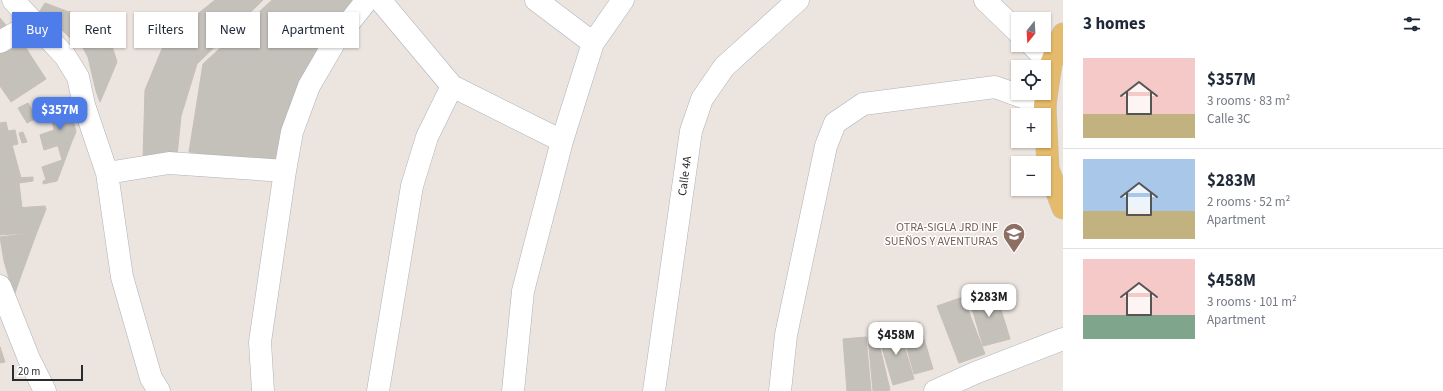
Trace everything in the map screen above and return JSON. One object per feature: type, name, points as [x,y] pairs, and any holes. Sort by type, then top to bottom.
[{"type":"main road","points":[[1051,64],[1063,34]]},
{"type":"main road","points":[[1046,100],[1048,170],[1063,208]]},
{"type":"street","points":[[14,0],[24,12]]},
{"type":"street","points":[[263,391],[260,342],[292,132],[309,86],[337,38],[367,0]]},
{"type":"street","points":[[380,0],[452,86],[562,141]]},
{"type":"street","points":[[536,0],[593,43]]},
{"type":"street","points":[[513,391],[523,291],[562,141],[593,43],[623,0]]},
{"type":"street","name":"Calle 4A","points":[[654,391],[691,131],[702,99],[724,67],[798,0]]},
{"type":"street","points":[[985,0],[1011,25]]},
{"type":"street","points":[[0,42],[12,35]]},
{"type":"street","points":[[57,48],[65,56],[78,77],[84,106],[107,173],[122,277],[151,378],[159,391]]},
{"type":"street","points":[[1039,52],[1047,60]]},
{"type":"street","points":[[378,391],[412,186],[426,138],[452,86]]},
{"type":"street","points":[[780,391],[786,335],[826,146],[835,123],[863,104],[995,88],[1045,105]]},
{"type":"street","points":[[107,173],[170,163],[285,171]]},
{"type":"street","points":[[0,286],[29,359],[45,391]]},
{"type":"street","points":[[935,391],[976,382],[1063,339]]},
{"type":"building","points":[[215,0],[263,0],[251,12],[206,12],[206,48],[214,48],[197,64],[181,116],[177,156],[143,159],[145,90],[163,48],[198,48],[198,14]]},
{"type":"building","points":[[272,0],[356,0],[343,12],[268,12],[268,48],[317,48],[287,112],[278,166],[189,152],[203,64],[220,48],[260,48],[259,12]]},
{"type":"building","points":[[45,3],[69,12],[62,19],[62,12],[39,12]]},
{"type":"building","points":[[70,11],[70,38],[62,30],[62,20]]},
{"type":"building","points":[[0,18],[6,25],[0,29]]},
{"type":"building","points":[[12,40],[12,48],[26,48],[31,56],[0,74],[0,47]]},
{"type":"building","points":[[83,48],[113,49],[88,57]]},
{"type":"building","points":[[113,49],[117,62],[106,88],[96,91],[88,57]]},
{"type":"building","points":[[31,56],[46,79],[11,102],[0,86],[0,74]]},
{"type":"building","points":[[106,88],[100,102],[96,91]]},
{"type":"building","points":[[28,103],[37,118],[27,123],[18,108]]},
{"type":"building","points":[[71,111],[76,132],[72,141],[44,150],[40,135],[54,130],[51,116]]},
{"type":"building","points":[[6,122],[8,131],[15,130],[18,144],[0,148],[0,123]]},
{"type":"building","points":[[23,132],[27,142],[22,143],[19,133]]},
{"type":"building","points":[[72,141],[59,176],[46,180],[42,167],[62,160],[58,146]]},
{"type":"building","points":[[12,145],[21,178],[0,179],[0,148]]},
{"type":"building","points":[[59,176],[57,181],[43,184],[43,181]]},
{"type":"building","points":[[33,177],[33,181],[19,183],[22,208],[0,209],[0,179]]},
{"type":"building","points":[[45,206],[46,209],[37,232],[0,235],[0,209]]},
{"type":"building","points":[[37,232],[27,259],[4,261],[0,237]]},
{"type":"building","points":[[27,259],[18,284],[11,285],[4,261]]},
{"type":"building","points":[[18,284],[14,296],[11,285]]},
{"type":"building","points":[[995,290],[1010,339],[983,346],[969,298]]},
{"type":"building","points":[[963,297],[985,354],[959,363],[937,306]]},
{"type":"building","points":[[919,322],[933,369],[914,374],[901,327]]},
{"type":"building","points":[[899,328],[914,379],[893,385],[878,334]]},
{"type":"building","points":[[877,335],[890,390],[885,391],[873,391],[868,337]]},
{"type":"building","points":[[866,337],[871,391],[847,391],[843,339]]},
{"type":"building","points":[[0,347],[5,362],[0,363]]},
{"type":"place","name":"OTRA-SIGLA JRD INF SUEÑOS Y AVENTURAS","points":[[1014,254]]}]
